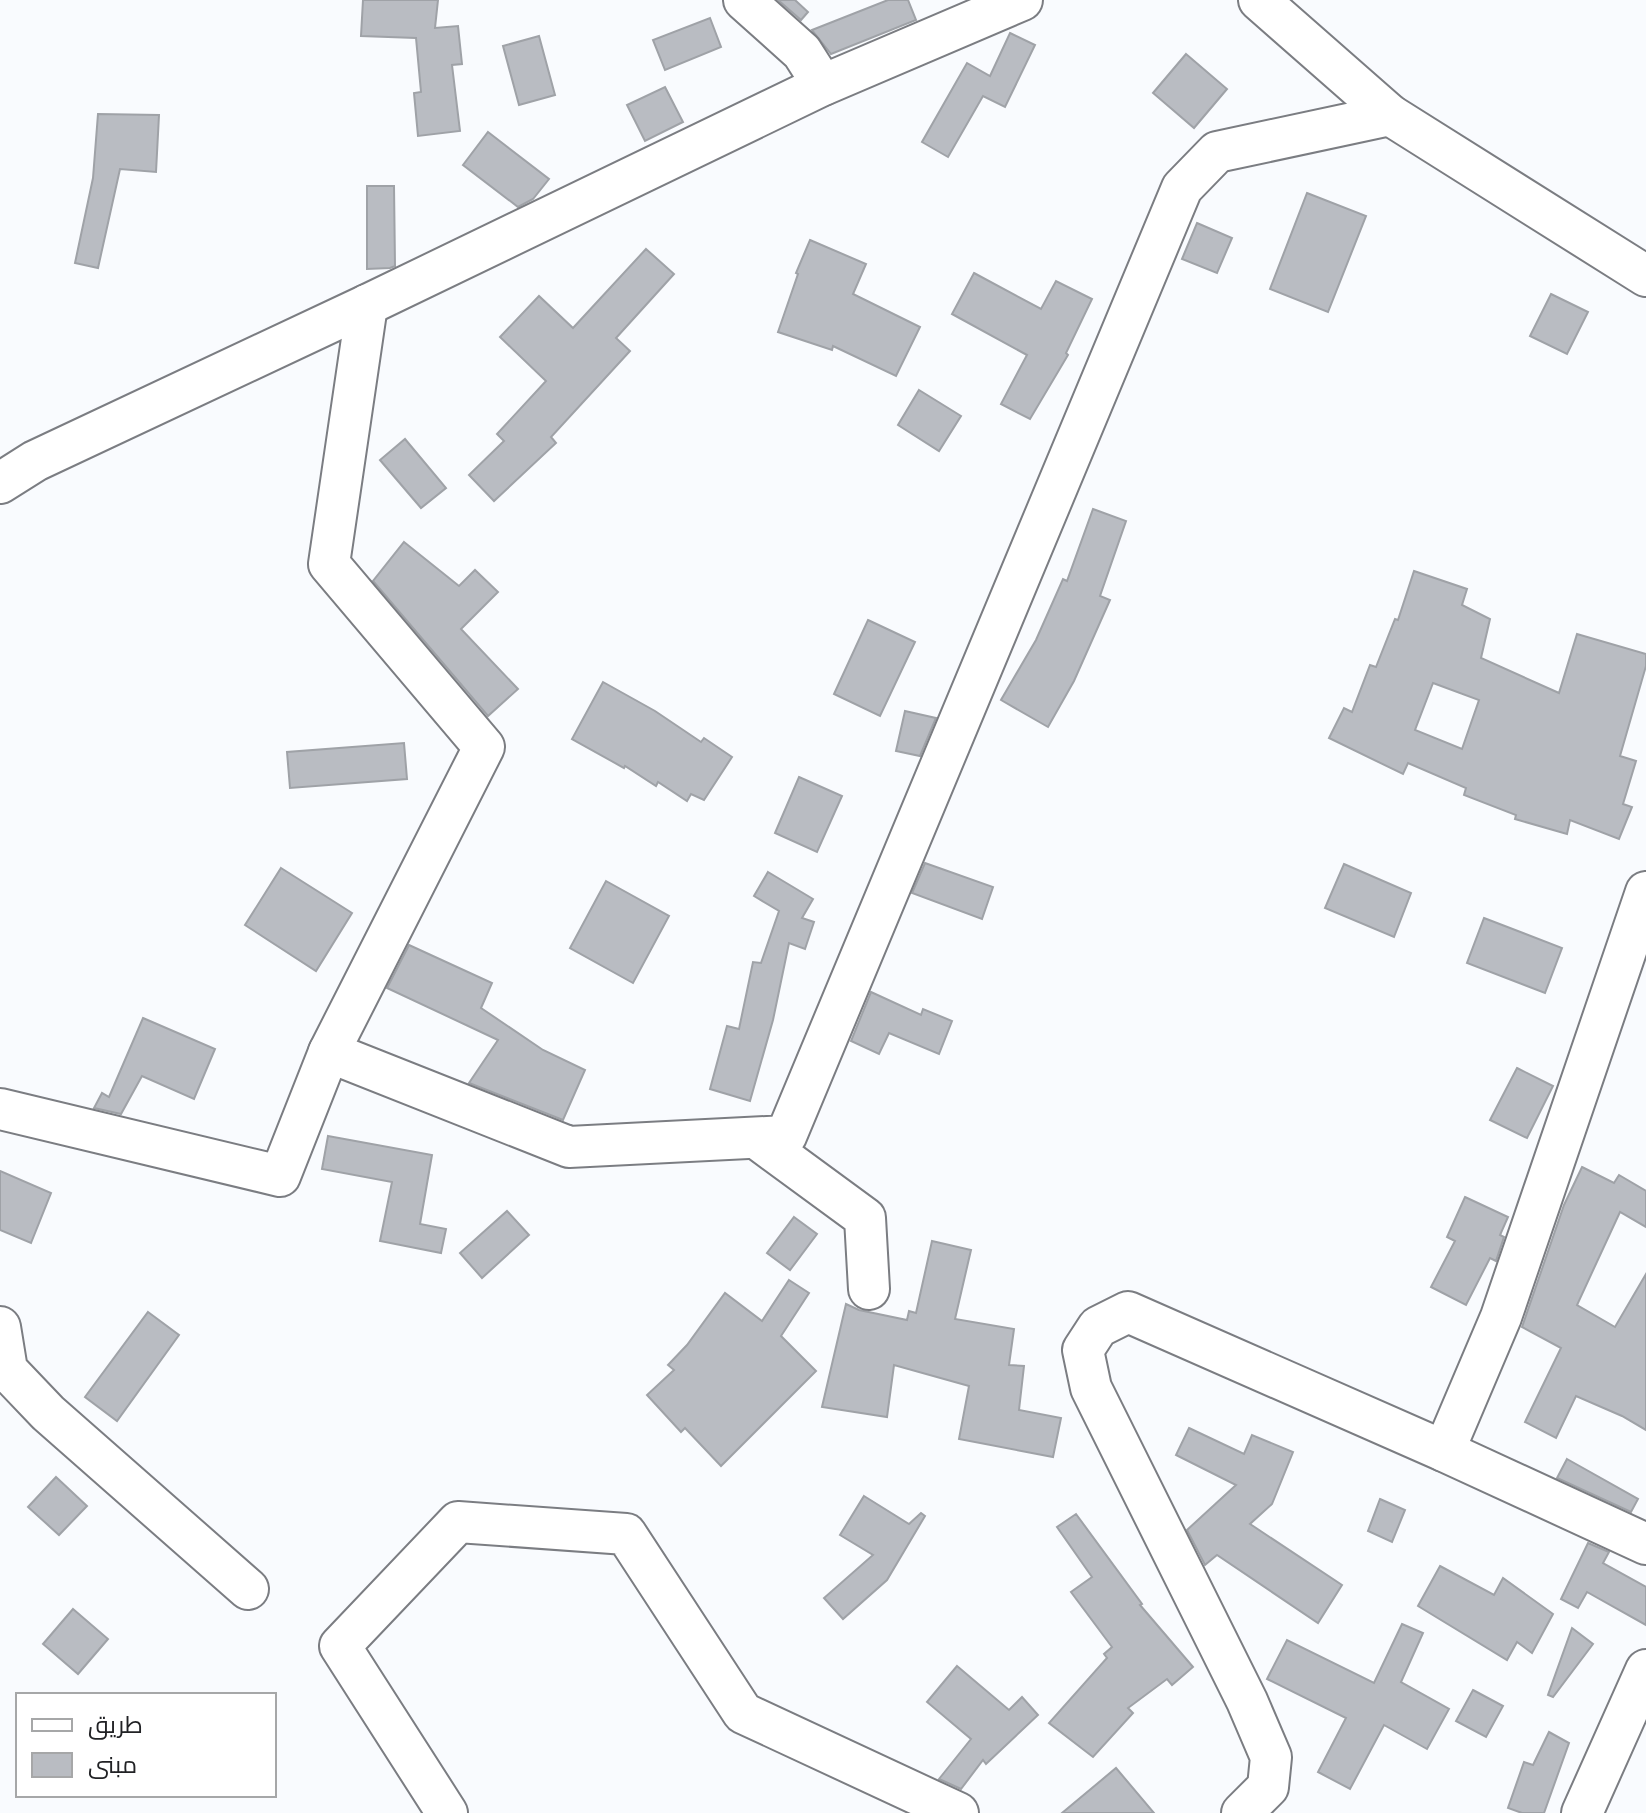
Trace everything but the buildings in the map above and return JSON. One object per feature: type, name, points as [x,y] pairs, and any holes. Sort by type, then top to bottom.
[{"type":"street","points":[[744,0],[802,52],[823,85]]},
{"type":"street","points":[[0,483],[35,461],[823,85],[1022,0]]},
{"type":"street","points":[[1259,0],[1390,115],[1646,276]]},
{"type":"street","points":[[329,1052],[569,1147],[786,1136],[1182,188],[1217,152],[1390,115]]},
{"type":"street","points":[[0,1109],[280,1176],[329,1052],[484,747],[329,564],[367,305]]},
{"type":"street","points":[[1444,1451],[1501,1317],[1646,892]]},
{"type":"street","points":[[756,1138],[865,1218],[869,1289]]},
{"type":"street","points":[[1242,1813],[1268,1787],[1271,1757],[1247,1701],[1091,1388],[1083,1350],[1098,1327],[1128,1312],[1646,1544]]},
{"type":"street","points":[[0,1327],[7,1370],[48,1413],[248,1589]]},
{"type":"street","points":[[447,1813],[340,1646],[458,1522],[626,1534],[743,1713],[958,1813]]},
{"type":"street","points":[[1582,1813],[1646,1670]]}]
